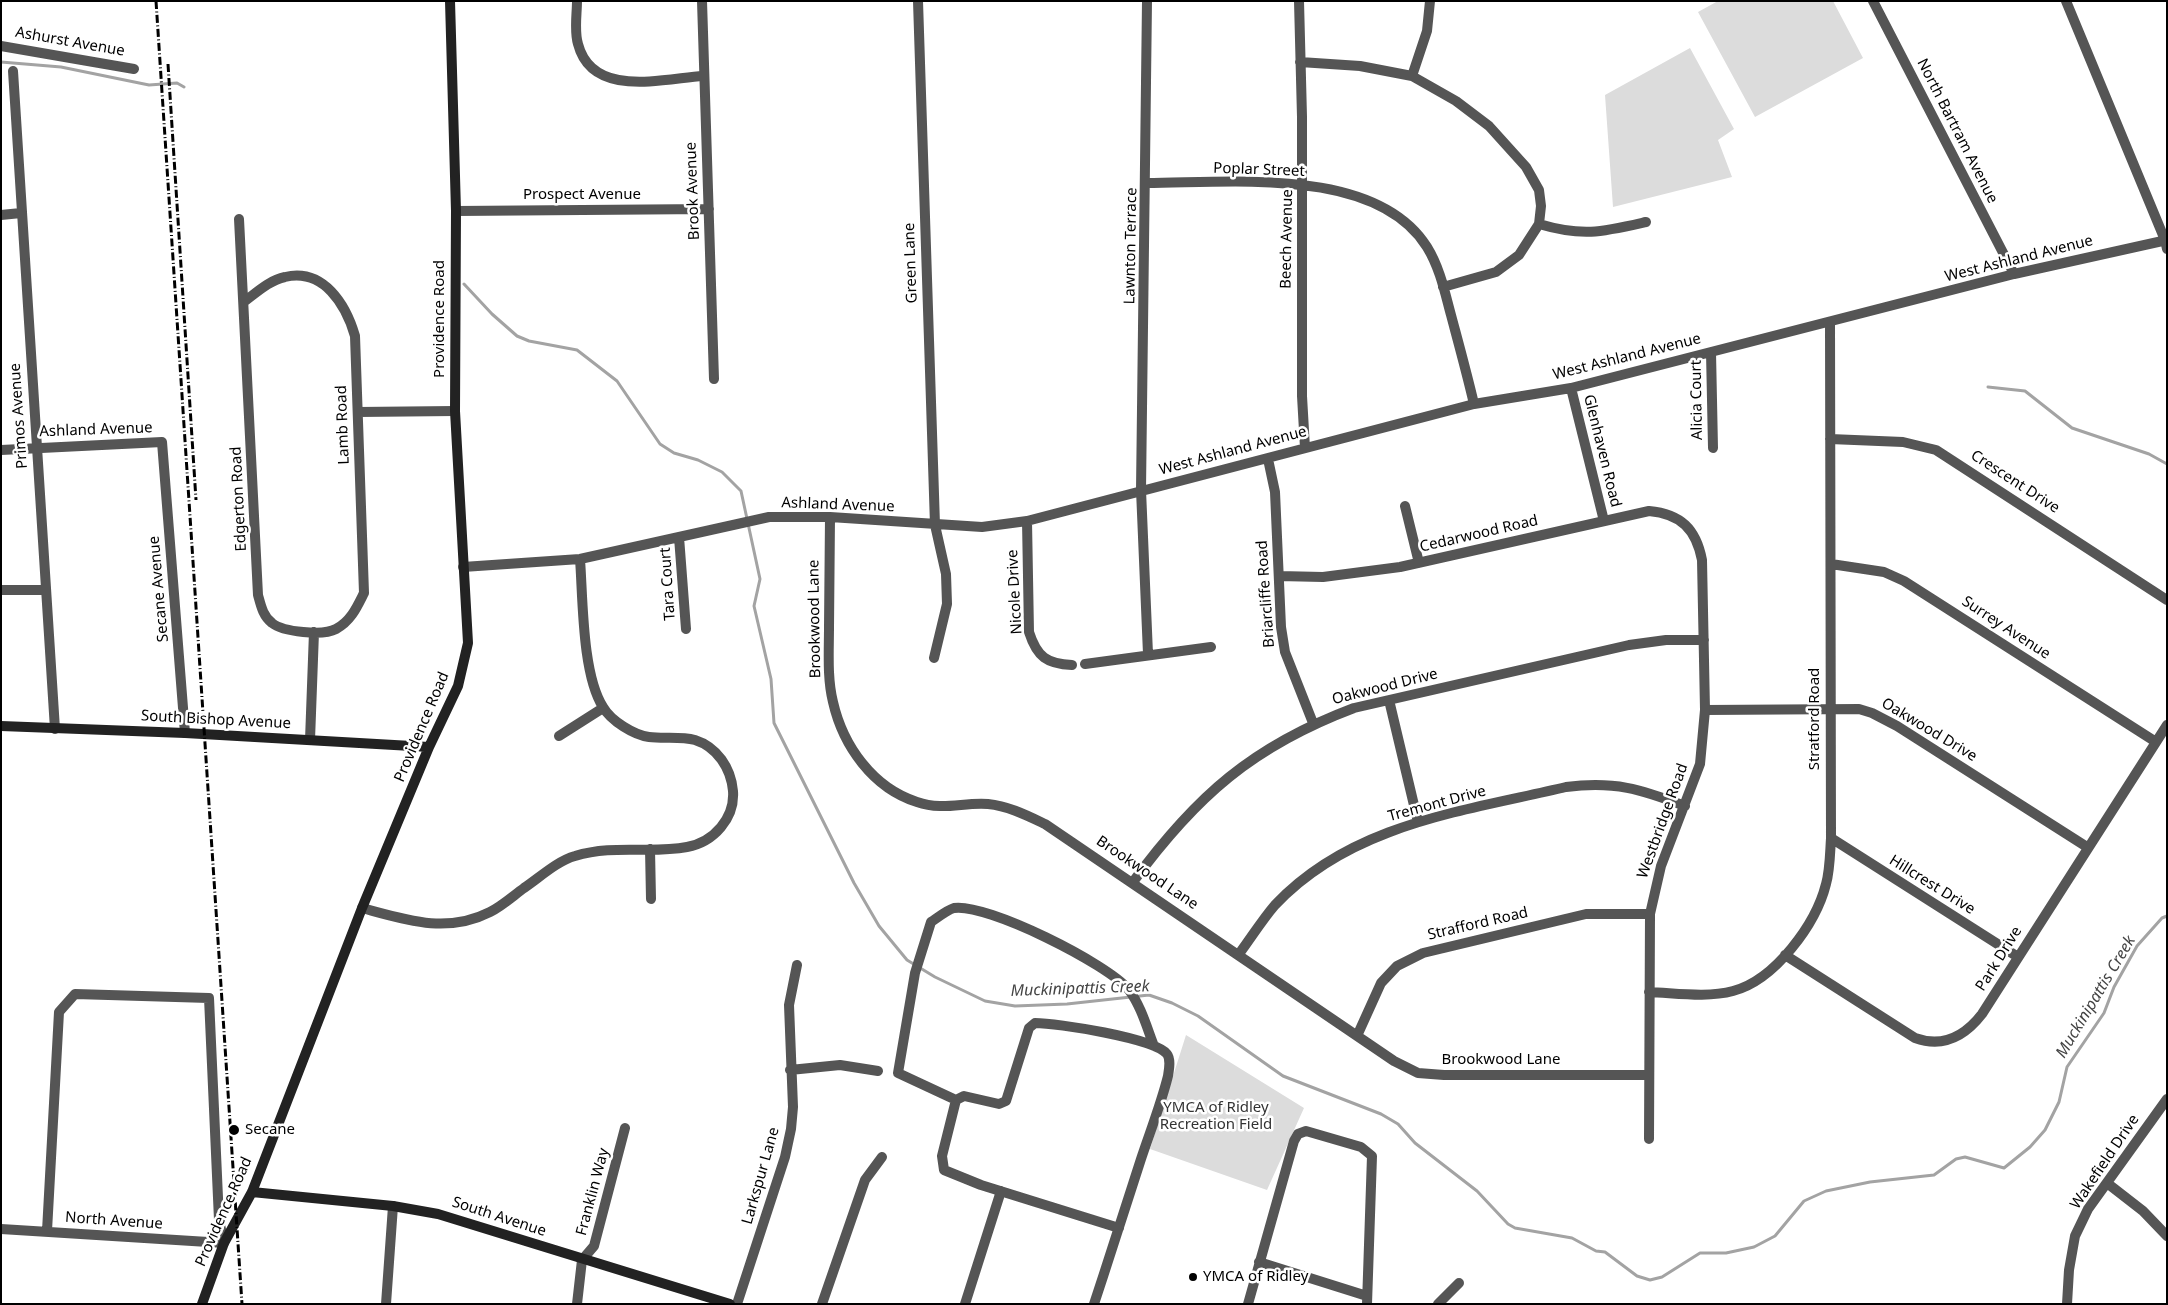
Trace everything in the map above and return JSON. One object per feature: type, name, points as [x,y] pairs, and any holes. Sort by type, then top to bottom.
[{"type":"street","name":"Providence Road","points":[[202,1304],[224,1243],[252,1192],[362,908],[429,747],[458,686],[468,643],[455,411],[456,211],[450,1]]},
{"type":"street","points":[[577,1],[577,43],[587,66],[604,77],[624,82],[703,76]]},
{"type":"street","name":"Brook Avenue","points":[[702,1],[714,379]]},
{"type":"street","name":"Green Lane","points":[[918,1],[934,525],[946,574],[947,604],[934,658]]},
{"type":"street","name":"Lawnton Terrace","points":[[1147,1],[1147,182],[1141,490],[1148,654]]},
{"type":"street","name":"Beech Avenue","points":[[1299,1],[1303,184],[1302,389],[1305,448]]},
{"type":"street","points":[[1412,76],[1427,31],[1430,1]]},
{"type":"street","name":"North Bartram Avenue","points":[[1873,1],[2014,274]]},
{"type":"street","points":[[2066,1],[2166,243]]},
{"type":"street","name":"Ashurst Avenue","points":[[1,46],[134,69]]},
{"type":"street","points":[[1300,62],[1360,66],[1412,76],[1456,100],[1489,126],[1526,166],[1538,190],[1541,206],[1539,224],[1519,255],[1496,272],[1443,287]]},
{"type":"street","name":"Primos Avenue","points":[[13,71],[55,729]]},
{"type":"street","name":"Poplar Street","points":[[1147,182],[1303,184],[1358,196],[1398,216],[1419,236],[1428,248],[1443,287],[1474,404]]},
{"type":"street","name":"Prospect Avenue","points":[[456,211],[709,209]]},
{"type":"street","points":[[1,215],[21,214]]},
{"type":"street","name":"Edgerton Road","points":[[239,219],[261,609],[272,623],[286,630],[314,632]]},
{"type":"street","points":[[1539,224],[1565,232],[1590,234],[1646,222]]},
{"type":"street","name":"West Ashland Avenue","points":[[1093,502],[1268,459],[1474,404],[1571,388],[2014,274],[2166,243]]},
{"type":"street","name":"Lamb Road","points":[[245,301],[263,287],[285,276],[303,276],[323,284],[338,298],[349,315],[355,336],[364,593],[352,616],[335,630],[314,632]]},
{"type":"street","name":"Stratford Road","points":[[1649,992],[1717,994],[1732,991],[1756,981],[1785,955],[1809,924],[1820,902],[1826,884],[1831,838],[1832,564],[1830,322]]},
{"type":"street","name":"Alicia Court","points":[[1711,352],[1713,448]]},
{"type":"street","name":"Glenhaven Road","points":[[1571,388],[1604,521]]},
{"type":"street","points":[[358,412],[455,411]]},
{"type":"street","name":"Crescent Drive","points":[[1830,439],[1903,442],[1936,450],[2167,600]]},
{"type":"street","name":"Ashland Avenue","points":[[1,450],[162,442]]},
{"type":"street","name":"Secane Avenue","points":[[162,442],[185,733]]},
{"type":"street","name":"Briarcliffe Road","points":[[1268,459],[1275,492],[1285,652],[1312,723]]},
{"type":"street","name":"Ashland Avenue","points":[[463,567],[580,559],[769,517],[830,517],[982,527],[1027,521],[1093,502]]},
{"type":"street","points":[[1405,506],[1418,563]]},
{"type":"street","name":"Cedarwood Road","points":[[1279,576],[1323,577],[1418,563],[1649,511],[1669,513],[1681,521]]},
{"type":"street","name":"Brookwood Lane","points":[[830,517],[829,668],[833,703],[847,738],[866,771],[888,788],[916,802],[943,808],[987,804],[1014,810],[1045,824],[1406,1068],[1429,1075],[1648,1075]]},
{"type":"street","name":"Nicole Drive","points":[[1027,521],[1029,632],[1033,644],[1046,660],[1056,664],[1072,665]]},
{"type":"street","name":"Westbridge Road","points":[[1648,1139],[1650,914],[1661,866],[1700,764],[1705,710],[1702,560],[1695,536],[1681,521]]},
{"type":"street","name":"Tara Court","points":[[679,537],[686,629]]},
{"type":"street","points":[[362,908],[419,924],[442,925],[466,922],[491,912],[573,856],[607,849],[688,847],[705,840],[720,829],[732,811],[733,792],[729,770],[716,752],[695,740],[648,737],[624,727],[603,708],[589,663],[580,559]]},
{"type":"street","name":"Surrey Avenue","points":[[1832,564],[1884,572],[1904,581],[2156,742]]},
{"type":"street","points":[[1,590],[45,590]]},
{"type":"street","points":[[310,740],[314,632]]},
{"type":"street","name":"Oakwood Drive","points":[[1133,882],[1181,820],[1217,786],[1262,751],[1312,723],[1354,708],[1629,645],[1666,640],[1704,640]]},
{"type":"street","points":[[1085,664],[1148,654],[1212,647]]},
{"type":"street","points":[[1389,700],[1418,822]]},
{"type":"street","points":[[559,736],[603,708]]},
{"type":"street","name":"Oakwood Drive","points":[[1705,710],[1859,709],[1883,718],[2087,848]]},
{"type":"street","name":"Park Drive","points":[[1785,955],[1895,1027],[1921,1040],[1938,1042],[1961,1035],[1974,1024],[1992,999],[2167,725]]},
{"type":"street","name":"South Bishop Avenue","points":[[1,726],[185,733],[429,747]]},
{"type":"street","name":"Tremont Drive","points":[[1239,954],[1274,906],[1307,876],[1369,838],[1418,822],[1566,787],[1590,784],[1609,784],[1640,790],[1685,806]]},
{"type":"street","name":"Hillcrest Drive","points":[[1831,838],[2018,956]]},
{"type":"street","points":[[650,849],[651,899]]},
{"type":"street","points":[[956,1100],[898,1073],[915,972],[931,922],[954,908],[985,913],[1072,949],[1094,961],[1129,990],[1136,1002],[1154,1046]]},
{"type":"street","name":"Strafford Road","points":[[1357,1036],[1381,983],[1397,966],[1423,953],[1586,914],[1650,914]]},
{"type":"street","name":"Larkspur Lane","points":[[737,1304],[787,1147],[793,1107],[790,1070],[789,1005],[797,965]]},
{"type":"street","points":[[47,1231],[59,1012],[75,994],[209,998],[219,1220],[224,1243]]},
{"type":"street","points":[[1094,1304],[1119,1228],[1168,1075],[1170,1061],[1167,1054],[1154,1046],[1089,1029],[1051,1023],[1035,1023],[1029,1028],[1006,1101],[999,1104],[964,1096],[956,1100],[942,1156],[944,1170],[1001,1191],[1119,1228]]},
{"type":"street","points":[[790,1070],[840,1065],[878,1071]]},
{"type":"street","name":"Wakefield Drive","points":[[2067,1304],[2069,1270],[2075,1236],[2088,1209],[2167,1099]]},
{"type":"street","name":"Franklin Way","points":[[582,1260],[594,1246],[626,1128]]},
{"type":"street","points":[[1248,1304],[1259,1262],[1298,1134],[1306,1131],[1361,1147],[1372,1156],[1367,1300],[1259,1262]]},
{"type":"street","points":[[822,1304],[865,1180],[882,1157]]},
{"type":"street","points":[[2107,1183],[2143,1210],[2167,1236]]},
{"type":"street","points":[[965,1304],[1001,1191]]},
{"type":"street","name":"South Avenue","points":[[252,1192],[393,1206],[438,1214],[582,1260],[730,1304]]},
{"type":"street","points":[[386,1304],[393,1206]]},
{"type":"street","name":"North Avenue","points":[[1,1229],[224,1243]]},
{"type":"street","points":[[577,1304],[582,1260]]},
{"type":"street","points":[[1438,1304],[1459,1283]]},
{"type":"green space","points":[[1718,1],[1833,1],[1863,58],[1755,117],[1698,12]]},
{"type":"green space","points":[[1690,48],[1734,129],[1718,140],[1732,177],[1613,207],[1605,95]]},
{"type":"green space","name":"YMCA of Ridley Recreation Field","points":[[1186,1035],[1304,1108],[1267,1190],[1150,1149]]},
{"type":"waterway","name":"Muckinipattis Creek","points":[[1,62],[61,67],[149,85],[177,83],[184,87]]},
{"type":"waterway","name":"Muckinipattis Creek","points":[[464,284],[492,314],[517,336],[529,341],[577,350],[617,381],[660,444],[674,453],[698,460],[722,472],[741,491],[760,579],[754,606],[771,679],[774,723],[854,883],[879,926],[907,960],[935,977],[985,1001],[1015,1006],[1067,1004],[1149,995],[1172,1003],[1198,1016],[1283,1076],[1381,1114],[1398,1124],[1415,1143],[1477,1191],[1508,1224],[1515,1228],[1572,1238],[1596,1251],[1605,1252],[1637,1276],[1650,1280],[1662,1277],[1700,1253],[1726,1253],[1754,1247],[1775,1236],[1804,1201],[1826,1191],[1870,1182],[1934,1175],[1956,1159],[1965,1157],[2004,1168],[2030,1147],[2045,1130],[2059,1102],[2067,1067],[2104,1013],[2114,987],[2137,946],[2162,918],[2167,916]]},
{"type":"waterway","points":[[1988,387],[2025,391],[2072,428],[2149,454],[2167,464]]},
{"type":"railway","points":[[156,1],[242,1304]]},
{"type":"railway","points":[[168,64],[196,500]]},
{"type":"place","name":"Secane","points":[[234,1130]]},
{"type":"place","name":"YMCA of Ridley","points":[[1193,1277]]}]
